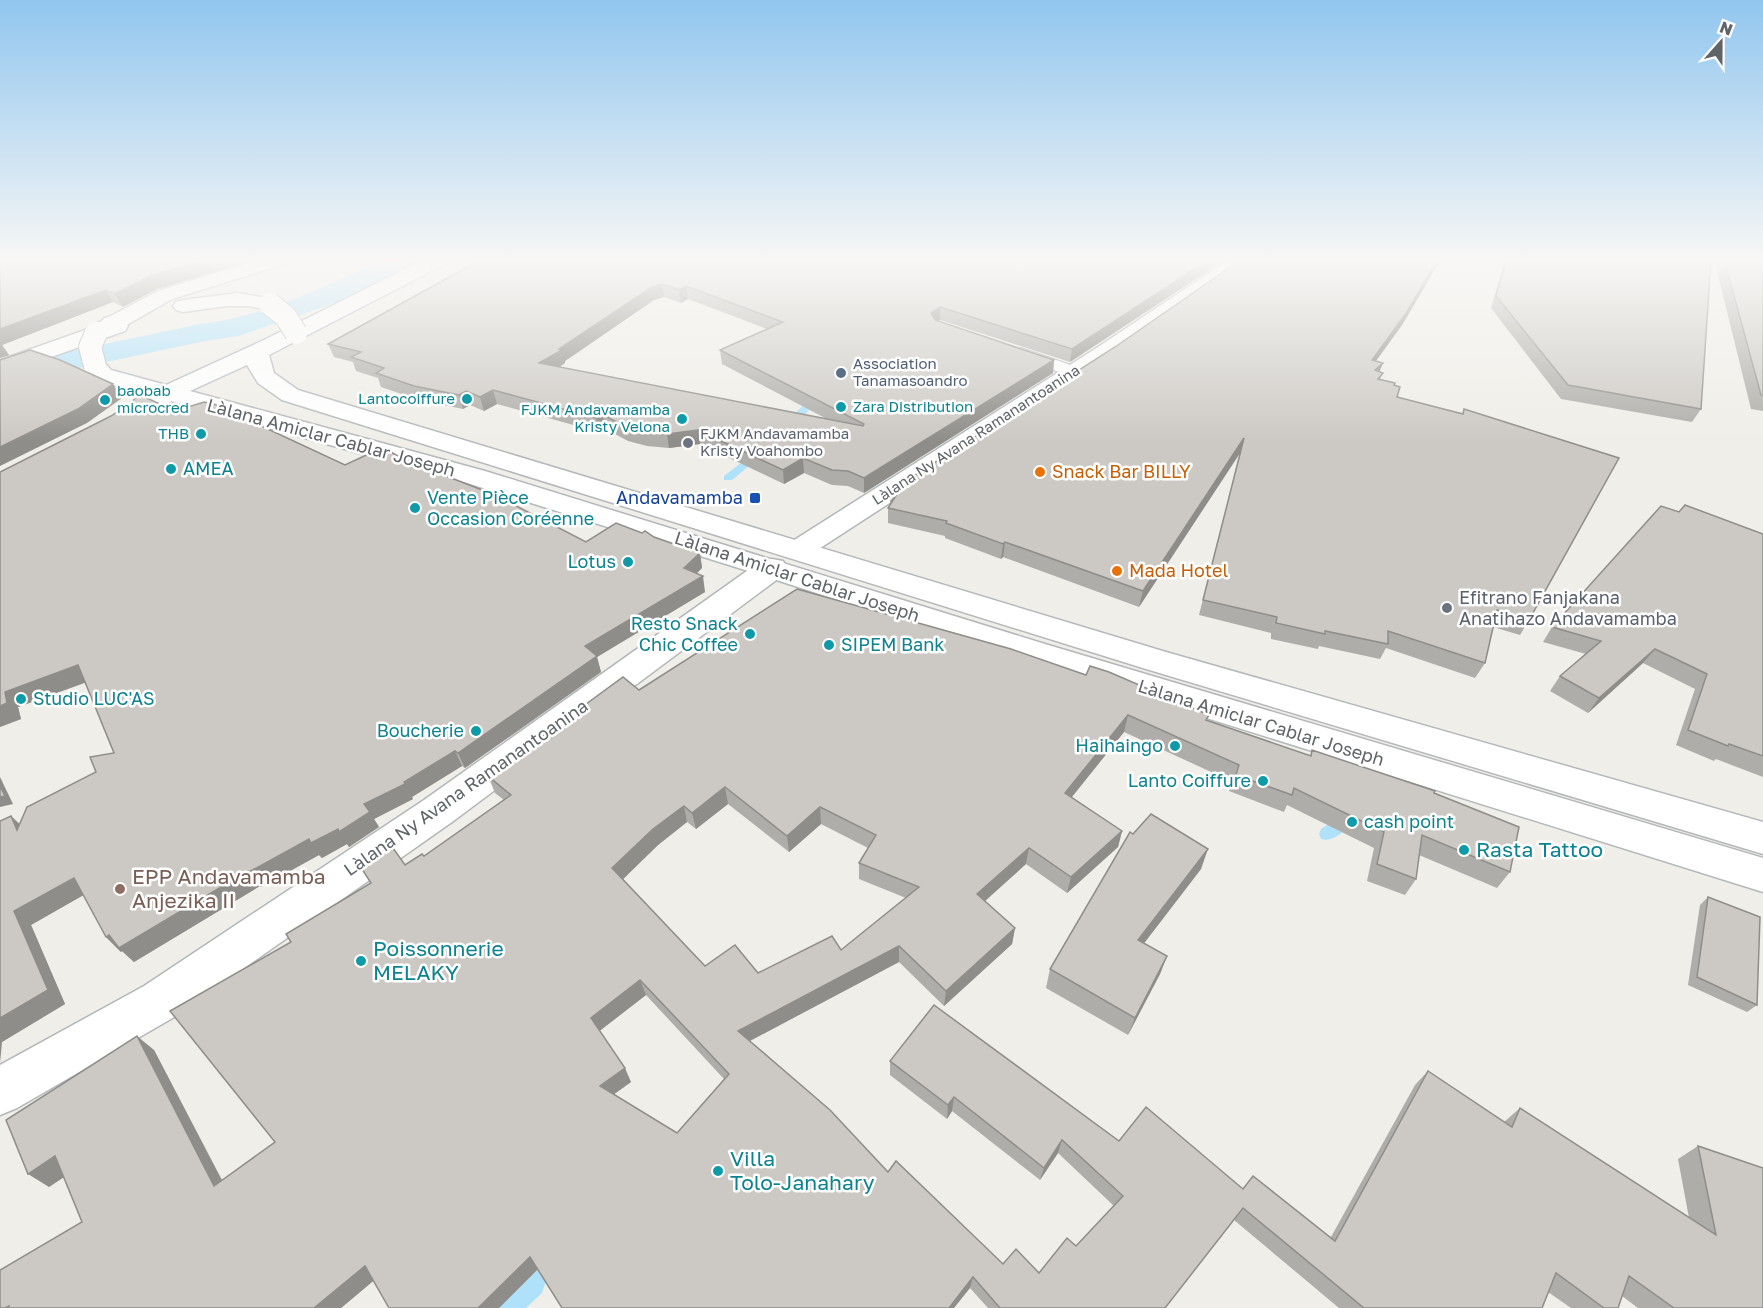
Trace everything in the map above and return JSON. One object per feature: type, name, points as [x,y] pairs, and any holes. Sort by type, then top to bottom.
[{"type":"main road","points":[[119,320],[104,328],[90,347],[99,370],[142,391],[131,408],[91,438],[168,393],[296,333],[288,320]]},
{"type":"main road","points":[[104,328],[134,320]]},
{"type":"main road","points":[[257,352],[320,320]]},
{"type":"main road","name":"Làlana Ny Avana Ramanantoanina","points":[[0,1091],[160,1001],[447,805],[785,559],[1153,320]]},
{"type":"main road","points":[[0,368],[117,326],[104,328]]},
{"type":"main road","name":"Làlana Amiclar Cablar Joseph","points":[[257,352],[257,365],[262,376],[290,395],[785,559],[1033,652],[1763,875]]},
{"type":"main road","name":"Làlana Amiclar Cablar Joseph","points":[[99,370],[168,393],[1158,661],[1763,838]]},
{"type":"lane","points":[[1005,348],[1062,368]]},
{"type":"building","points":[[0,320],[24,320],[0,329]]},
{"type":"building","points":[[372,320],[602,320],[559,349],[562,350],[539,363],[863,426],[864,424],[720,350],[783,322],[778,320],[935,320],[1054,360],[864,478],[848,471],[832,470],[803,458],[783,470],[698,430],[667,434],[645,432],[625,426],[603,415],[596,418],[493,390],[480,397],[466,391],[459,395],[414,386],[376,373],[384,368],[351,357],[361,352],[328,344]]},
{"type":"building","points":[[981,320],[1116,320],[1072,349]]},
{"type":"building","points":[[1154,320],[1401,320],[1372,360],[1383,363],[1375,370],[1383,373],[1378,379],[1395,383],[1394,385],[1400,387],[1397,397],[1463,414],[1464,409],[1619,458],[1529,620],[1497,610],[1485,663],[1388,631],[1388,644],[1325,631],[1325,634],[1276,623],[1277,617],[1203,600],[1244,438],[1143,591],[1005,542],[1003,544],[946,523],[947,521],[888,508],[897,494],[890,491]]},
{"type":"building","points":[[1515,320],[1707,320],[1701,409],[1568,385]]},
{"type":"building","points":[[1741,320],[1763,320],[1763,395],[1761,395]]},
{"type":"building","points":[[30,350],[60,360],[113,384],[78,409],[0,447],[0,360]]},
{"type":"building","points":[[138,394],[175,411],[204,402],[214,404],[345,465],[377,450],[383,454],[391,452],[405,460],[495,495],[586,542],[616,523],[642,533],[645,531],[654,537],[700,553],[684,568],[703,576],[585,646],[597,656],[458,753],[455,751],[404,782],[405,784],[364,804],[370,812],[339,832],[338,829],[311,843],[309,839],[248,871],[119,948],[109,935],[106,937],[74,878],[14,911],[48,990],[0,1018],[0,821],[11,816],[17,830],[27,807],[96,772],[90,757],[114,753],[78,665],[5,692],[7,703],[0,706],[0,472],[111,416],[133,401]]},
{"type":"building","points":[[1685,505],[1763,534],[1763,756],[1729,744],[1728,746],[1688,730],[1707,674],[1655,649],[1599,698],[1560,676],[1601,641],[1552,627],[1661,506],[1679,512]]},
{"type":"building","points":[[797,589],[1011,649],[1086,675],[1090,666],[1109,672],[1209,715],[1206,720],[1311,756],[1312,750],[1435,791],[1434,793],[1519,827],[1510,872],[1422,835],[1416,879],[1377,864],[1384,832],[1294,788],[1292,795],[1236,775],[1239,765],[1128,715],[1065,793],[1122,831],[1071,877],[1029,848],[977,894],[1015,928],[946,991],[899,946],[738,1031],[830,1110],[888,1172],[896,1161],[1003,1264],[1016,1249],[1039,1273],[1067,1238],[1076,1246],[1123,1196],[1062,1140],[1044,1168],[954,1097],[948,1105],[890,1061],[934,1005],[1119,1141],[1146,1107],[1243,1189],[1253,1176],[1335,1241],[1428,1071],[1512,1127],[1520,1108],[1716,1235],[1698,1146],[1763,1168],[1763,1308],[1674,1308],[1629,1276],[1618,1308],[1604,1308],[1556,1273],[1542,1308],[1364,1308],[1243,1208],[1165,1308],[1000,1308],[973,1277],[949,1308],[562,1308],[530,1257],[478,1308],[389,1308],[365,1266],[314,1308],[9,1308],[9,1306],[0,1308],[0,1270],[82,1222],[55,1156],[28,1174],[6,1120],[137,1036],[214,1186],[275,1142],[170,1011],[291,942],[286,934],[371,883],[360,866],[391,845],[405,865],[422,854],[424,856],[511,795],[488,776],[623,677],[639,690]],"holes":[[[725,787],[787,836],[820,807],[876,835],[859,863],[919,887],[841,950],[832,936],[758,973],[735,945],[705,966],[612,868],[653,829],[684,806],[692,813]],[[640,980],[729,1074],[677,1133],[600,1086],[625,1068],[591,1018]]]},
{"type":"building","points":[[0,786],[5,796],[0,797]]},
{"type":"building","points":[[1151,814],[1208,849],[1138,940],[1167,956],[1135,1018],[1050,969],[1130,832],[1133,834]]},
{"type":"building","points":[[1708,897],[1760,917],[1757,1005],[1697,977]]},
{"type":"waterway","points":[[0,386],[55,364],[200,333],[228,330],[257,320]]},
{"type":"waterway","points":[[788,427],[818,395]]},
{"type":"waterway","points":[[728,478],[758,453]]},
{"type":"waterway","points":[[1327,834],[1340,825],[1341,816]]},
{"type":"waterway","points":[[509,1308],[534,1285],[535,1276],[552,1260]]},
{"type":"place","name":"Association Tanamasoandro","points":[[841,373]]},
{"type":"place","name":"Lantocoiffure","points":[[467,399]]},
{"type":"place","name":"baobab microcred","points":[[105,400]]},
{"type":"place","name":"Zara Distribution","points":[[841,407]]},
{"type":"place","name":"FJKM Andavamamba Kristy Velona","points":[[682,419]]},
{"type":"place","name":"THB","points":[[201,434]]},
{"type":"place","name":"FJKM Andavamamba Kristy Voahombo","points":[[688,443]]},
{"type":"place","name":"AMEA","points":[[171,469]]},
{"type":"place","name":"Snack Bar BILLY","points":[[1040,472]]},
{"type":"place","name":"Andavamamba","points":[[755,498]]},
{"type":"place","name":"Vente Pièce Occasion Coréenne","points":[[415,508]]},
{"type":"place","name":"Lotus","points":[[628,562]]},
{"type":"place","name":"Mada Hotel","points":[[1117,571]]},
{"type":"place","name":"Efitrano Fanjakana Anatihazo Andavamamba","points":[[1447,608]]},
{"type":"place","name":"Resto Snack Chic Coffee","points":[[750,634]]},
{"type":"place","name":"SIPEM Bank","points":[[829,645]]},
{"type":"place","name":"Studio LUC'AS","points":[[21,699]]},
{"type":"place","name":"Boucherie","points":[[476,731]]},
{"type":"place","name":"Haihaingo","points":[[1175,746]]},
{"type":"place","name":"Lanto Coiffure","points":[[1263,781]]},
{"type":"place","name":"cash point","points":[[1352,822]]},
{"type":"place","name":"Rasta Tattoo","points":[[1464,850]]},
{"type":"place","name":"EPP Andavamamba Anjezika II","points":[[120,889]]},
{"type":"place","name":"Poissonnerie MELAKY","points":[[361,961]]},
{"type":"place","name":"Villa Tolo-Janahary","points":[[718,1171]]}]
